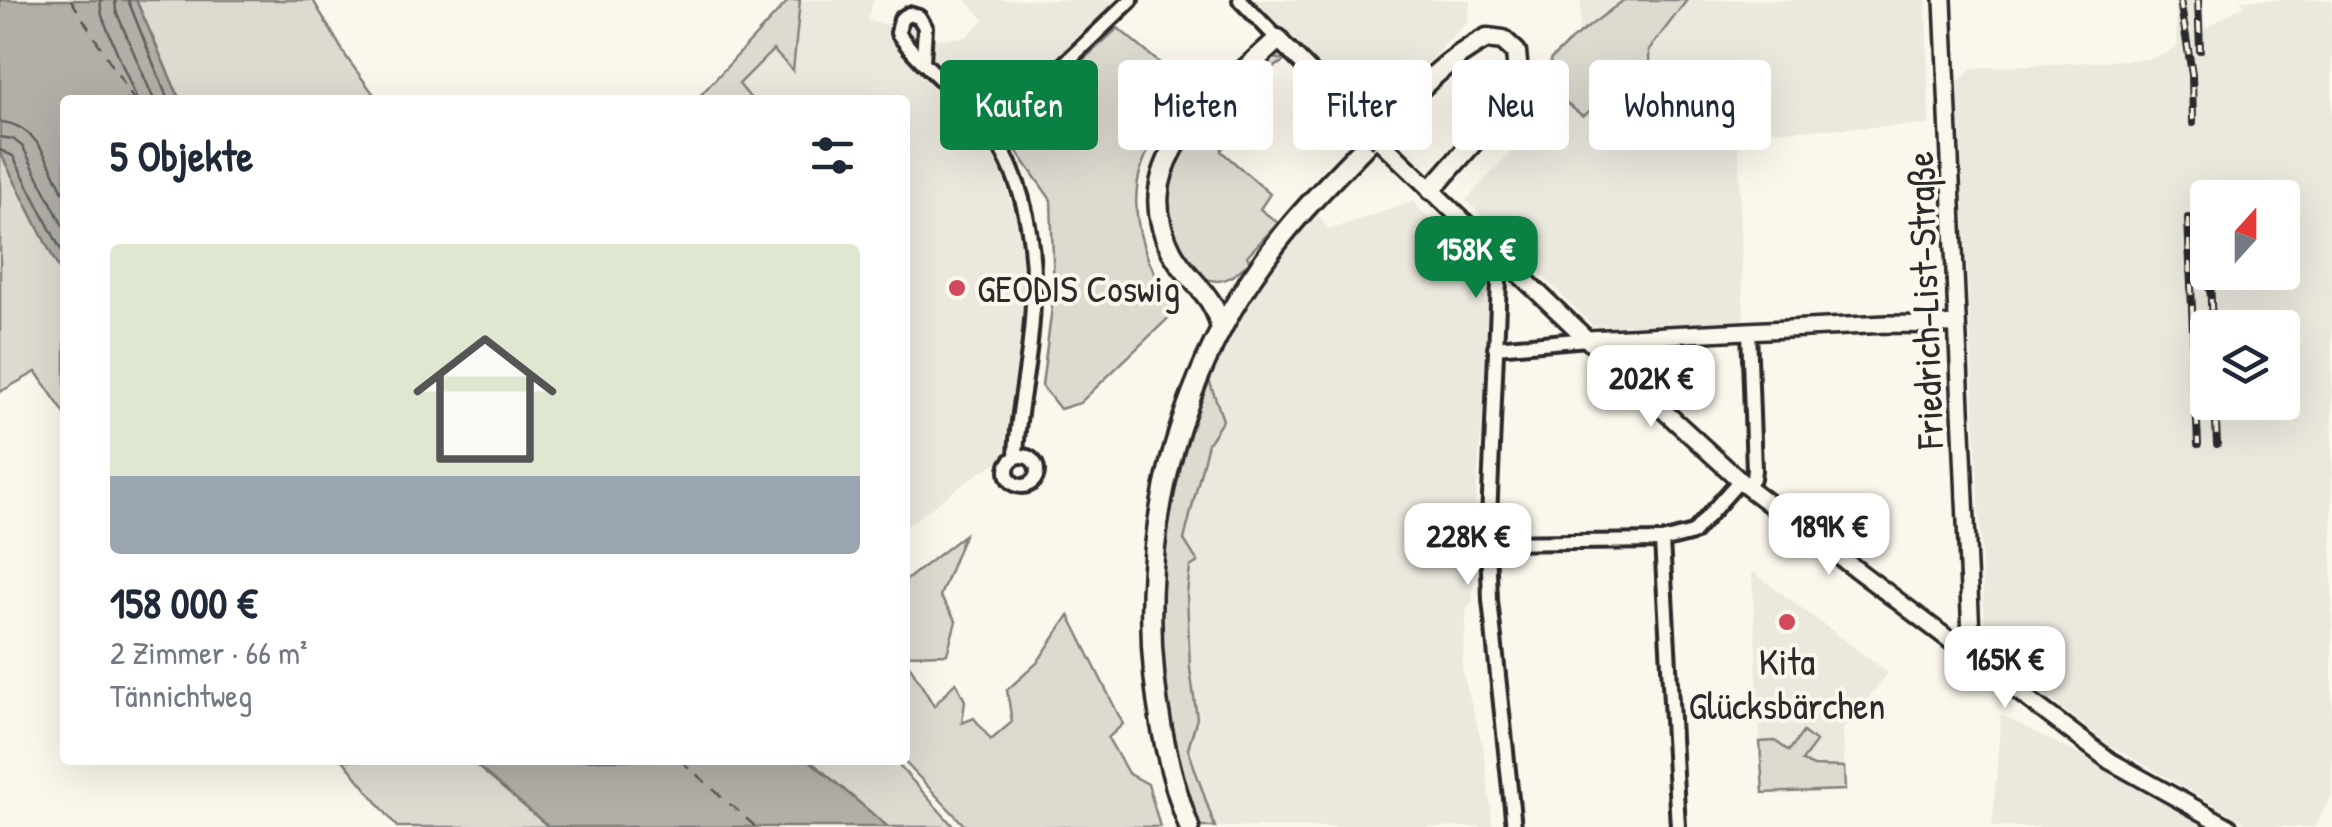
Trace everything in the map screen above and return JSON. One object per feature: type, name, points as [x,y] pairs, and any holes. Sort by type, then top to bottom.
[{"type":"main road","points":[[1188,827],[1163,747],[1152,674],[1150,594],[1158,517],[1172,450],[1194,386],[1221,328],[1276,243],[1322,190],[1452,61],[1487,38],[1503,40],[1516,52],[1518,74],[1510,100],[1431,190]]},
{"type":"main road","points":[[1221,328],[1206,291],[1185,271],[1166,238],[1158,195],[1163,167],[1177,139],[1196,116],[1278,39]]},
{"type":"street","points":[[1069,60],[1131,0]]},
{"type":"street","points":[[1240,0],[1500,257],[1744,483],[2110,760],[2228,827]]},
{"type":"street","name":"Friedrich-List-Straße","points":[[1944,0],[1972,658]]},
{"type":"street","points":[[923,62],[940,80]]},
{"type":"street","points":[[1000,150],[1016,182],[1032,242],[1031,338],[1016,431],[1016,457]]},
{"type":"street","points":[[1500,257],[1488,543],[1490,600],[1514,827]]},
{"type":"street","points":[[1495,347],[1749,330],[1958,325]]},
{"type":"street","points":[[1488,543],[1662,541],[1693,533],[1754,470],[1749,330]]},
{"type":"street","points":[[1662,541],[1678,827]]},
{"type":"shaded area","points":[[136,0],[313,0],[374,95],[178,95]]},
{"type":"shaded area","points":[[789,0],[800,0],[793,71],[773,50],[739,84],[748,95],[701,95]]},
{"type":"shaded area","points":[[800,0],[874,0],[867,20],[887,25],[908,6],[933,21],[935,39],[966,37],[984,20],[966,0],[1119,0],[1056,60],[940,60],[940,150],[992,150],[996,158],[1019,225],[1025,311],[1021,370],[1005,458],[910,523],[910,95],[748,95],[738,84],[773,49],[793,70]]},
{"type":"shaded area","points":[[1254,0],[1470,0],[1468,21],[1430,60],[1310,60]]},
{"type":"shaded area","points":[[1581,0],[1926,0],[1929,125],[1771,131],[1771,60],[1589,63],[1579,32]]},
{"type":"shaded area","points":[[1624,0],[1687,0],[1649,50],[1649,60],[1589,60],[1589,112],[1583,116],[1569,106],[1569,60],[1550,60]]},
{"type":"shaded area","points":[[2175,0],[2202,0],[2205,29],[2245,4],[2239,0],[2332,0],[2332,795],[2314,827],[2253,827],[2108,744],[1986,650],[1958,82],[1973,68],[2147,59],[2177,46]]},
{"type":"shaded area","points":[[1118,28],[1156,60],[1118,60],[1118,150],[1149,150],[1139,178],[1138,224],[1153,269],[1178,309],[1080,403],[1060,409],[1042,386],[1054,291],[1051,200],[1016,150],[1098,150],[1098,60],[1083,60]]},
{"type":"shaded area","points":[[1273,58],[1286,60],[1273,68],[1273,60],[1270,60]]},
{"type":"shaded area","points":[[1589,67],[1589,150],[1739,150],[1744,325],[1593,326],[1466,200],[1512,150],[1569,150],[1569,89]]},
{"type":"shaded area","points":[[1222,150],[1270,194],[1260,209],[1278,223],[1247,256],[1250,262],[1226,279],[1204,278],[1192,270],[1176,244],[1166,199],[1172,170],[1181,152]]},
{"type":"shaded area","points":[[0,152],[60,271],[60,407],[36,372],[0,392]]},
{"type":"shaded area","points":[[1415,201],[1449,239],[1456,226],[1487,256],[1489,332],[1472,547],[1473,602],[1467,607],[1462,669],[1483,747],[1493,827],[1215,827],[1188,749],[1197,718],[1190,669],[1190,567],[1184,540],[1208,443],[1223,420],[1208,377],[1268,274],[1317,212],[1328,230]]},
{"type":"shaded area","points":[[1208,377],[1223,420],[1208,443],[1184,540],[1198,562],[1190,567],[1187,594],[1190,669],[1197,718],[1188,749],[1215,827],[1199,827],[1171,739],[1161,644],[1165,548],[1172,502],[1181,457]]},
{"type":"shaded area","points":[[964,535],[940,596],[956,621],[947,654],[910,655],[910,577]]},
{"type":"shaded area","name":"Kita Glücksbärchen","points":[[1752,571],[1888,673],[1843,730],[1844,767],[1814,766],[1775,742],[1760,742]]},
{"type":"shaded area","points":[[1069,615],[1123,724],[1108,738],[1128,773],[1148,784],[1160,827],[966,827],[908,765],[910,666],[934,706],[956,682],[965,701],[962,723],[974,718],[991,740],[1012,722],[1007,690],[1037,663]]},
{"type":"shaded area","points":[[2001,715],[2091,760],[2208,827],[1992,827]]},
{"type":"shaded area","points":[[1803,732],[1816,742],[1802,761],[1814,766],[1844,767],[1845,790],[1763,793],[1760,742],[1775,741],[1789,751]]},
{"type":"shaded area","points":[[347,765],[476,765],[549,827],[397,827]]},
{"type":"shaded area","points":[[815,765],[898,765],[954,827],[888,827]]},
{"type":"water","points":[[0,0],[136,0],[178,95],[60,95],[60,271],[0,152]]},
{"type":"water","points":[[476,765],[815,765],[888,827],[549,827]]},
{"type":"ferry route","points":[[71,0],[131,95]]},
{"type":"ferry route","points":[[686,765],[756,827]]},
{"type":"railway","points":[[2180,0],[2192,74],[2193,123]]},
{"type":"railway","points":[[2198,0],[2200,50]]},
{"type":"railway","points":[[2188,218],[2198,444]]},
{"type":"railway","points":[[2211,290],[2211,310]]},
{"type":"railway","points":[[2216,420],[2217,444]]},
{"type":"place","name":"GEODIS Coswig","points":[[957,288]]},
{"type":"place","name":"Kita Glücksbärchen","points":[[1787,622]]}]
